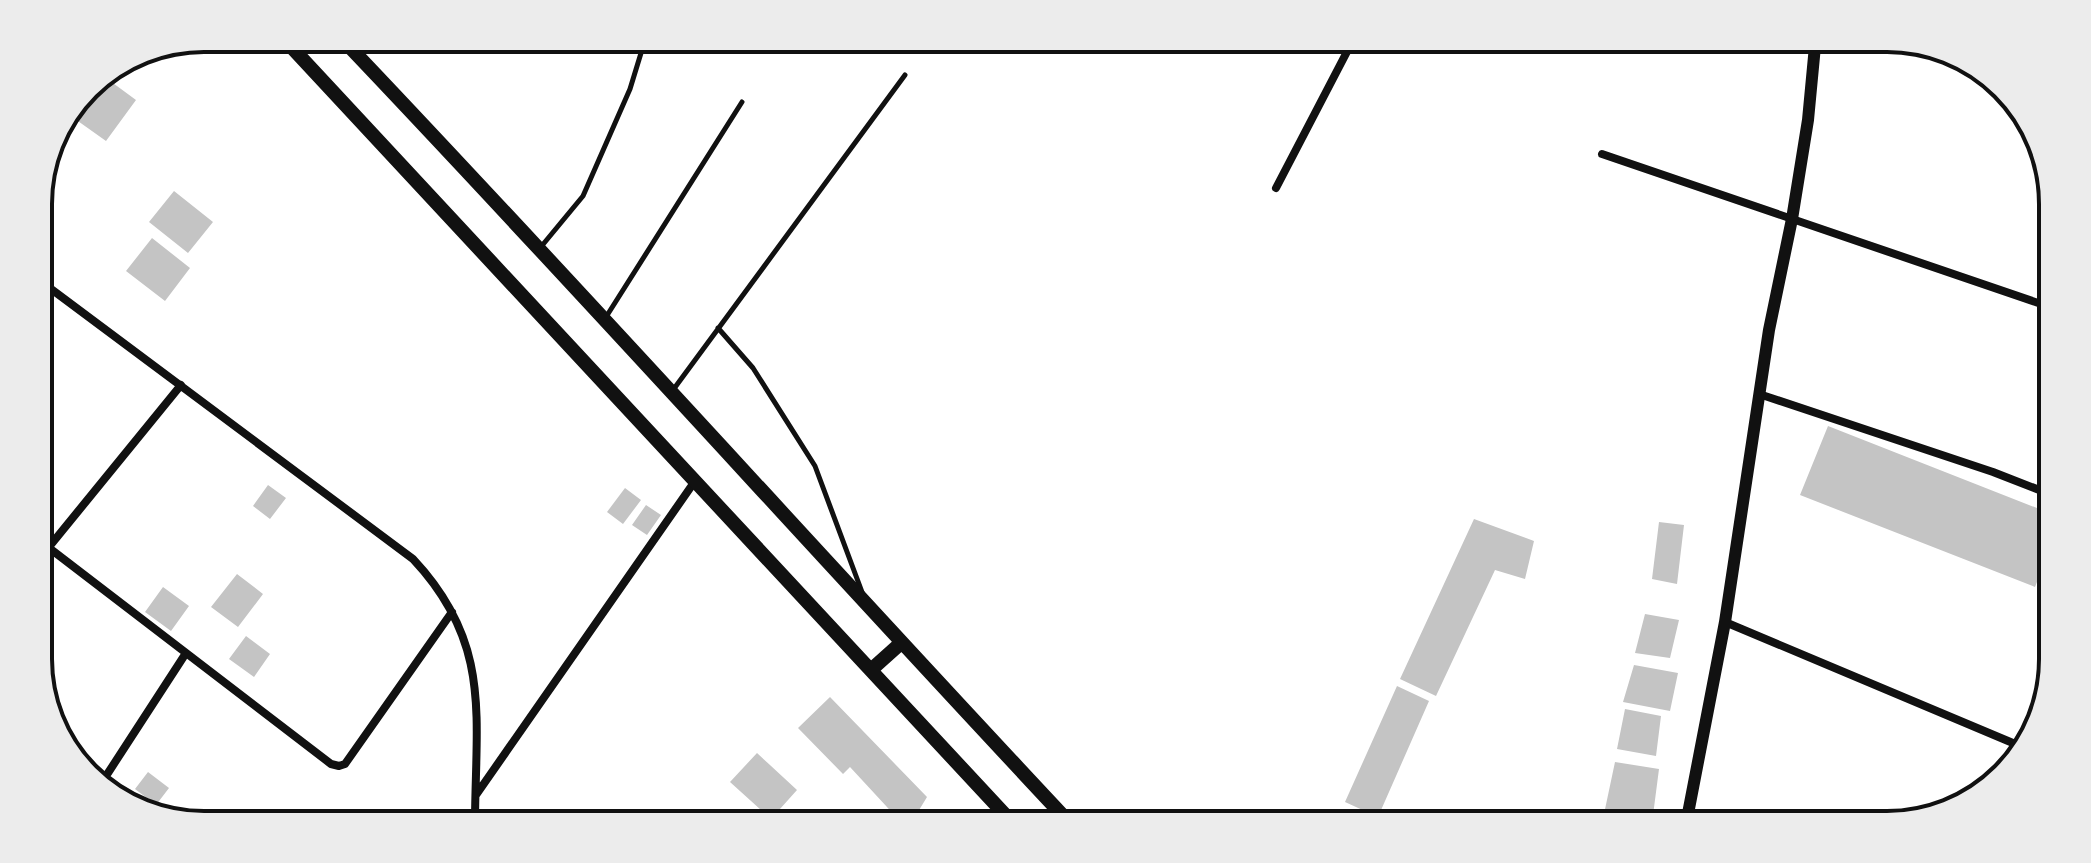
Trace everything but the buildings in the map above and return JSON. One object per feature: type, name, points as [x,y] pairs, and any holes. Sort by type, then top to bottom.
[{"type":"main road","points":[[296,52],[1002,811]]},
{"type":"main road","points":[[354,52],[540,248],[1059,811]]},
{"type":"main road","points":[[872,669],[901,643]]},
{"type":"street","points":[[1276,188],[1347,52]]},
{"type":"street","points":[[1689,811],[1725,622],[1759,394],[1792,219],[1808,120],[1814,52]]},
{"type":"street","points":[[1602,154],[2039,303]]},
{"type":"street","points":[[52,290],[413,559],[437,585],[470,657],[479,724],[475,811]]},
{"type":"street","points":[[52,543],[181,385]]},
{"type":"street","points":[[1759,394],[2039,490]]},
{"type":"street","points":[[475,796],[696,480]]},
{"type":"street","points":[[52,549],[331,764],[339,766],[345,764],[452,612]]},
{"type":"street","points":[[1725,622],[2013,743]]},
{"type":"street","points":[[108,773],[186,653]]},
{"type":"lane","points":[[540,248],[583,196],[630,89],[641,52]]},
{"type":"lane","points":[[671,392],[905,75]]},
{"type":"lane","points":[[605,319],[742,102]]},
{"type":"lane","points":[[718,328],[753,368],[815,466],[867,606]]}]
